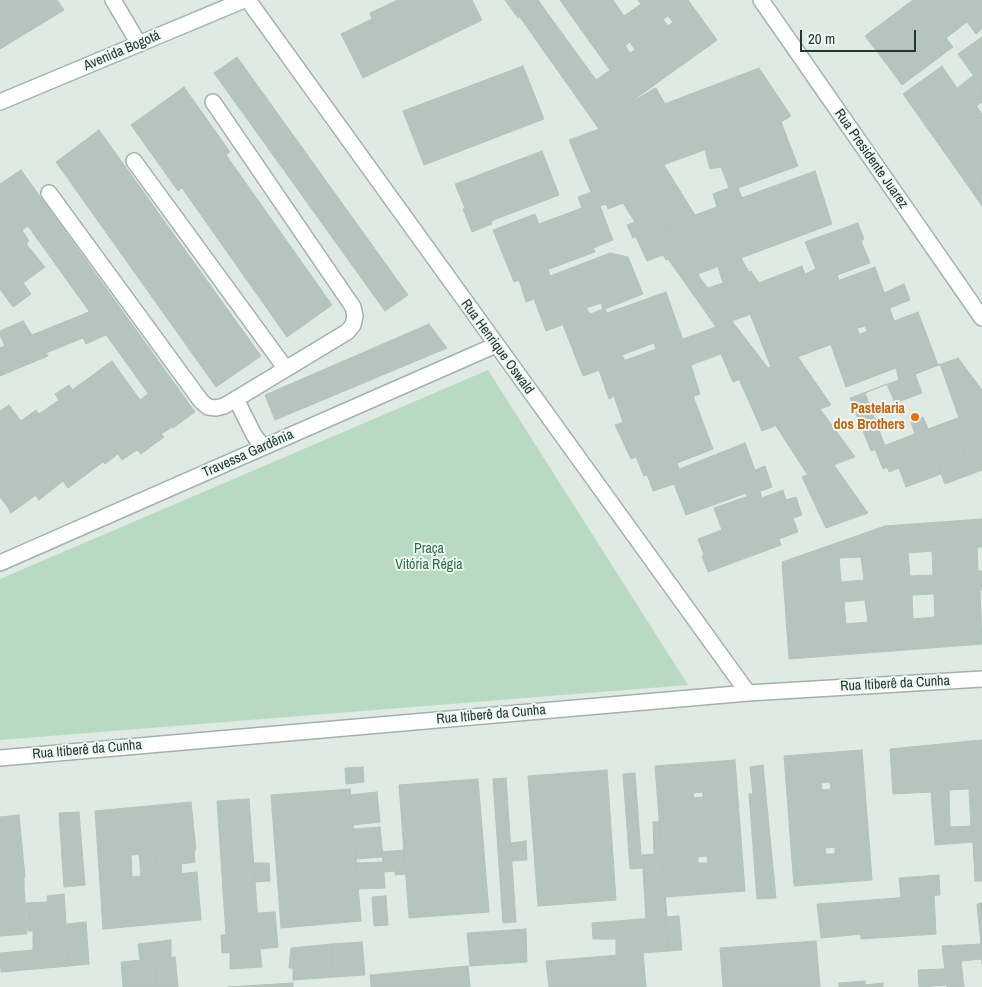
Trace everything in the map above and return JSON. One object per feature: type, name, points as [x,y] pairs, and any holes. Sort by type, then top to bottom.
[{"type":"street","points":[[113,0],[139,44]]},
{"type":"street","name":"Avenida Bogotá","points":[[0,102],[246,0]]},
{"type":"street","name":"Rua Henrique Oswald","points":[[246,0],[748,693]]},
{"type":"street","name":"Rua Presidente Juarez","points":[[761,0],[982,318]]},
{"type":"street","points":[[49,193],[201,401],[208,407],[224,406],[347,332],[353,325],[355,316],[353,307],[213,102]]},
{"type":"street","points":[[134,161],[286,369]]},
{"type":"street","name":"Travessa Gardênia","points":[[0,562],[496,345]]},
{"type":"street","points":[[236,399],[254,435],[263,447]]},
{"type":"street","name":"Rua Itiberê da Cunha","points":[[0,758],[748,693],[982,679]]},
{"type":"green space","name":"Praça Vitória Régia","points":[[488,370],[688,685],[0,740],[0,579]]},
{"type":"building","points":[[0,0],[57,0],[64,10],[0,49]]},
{"type":"building","points":[[398,0],[472,0],[482,20],[363,78],[341,34],[372,19],[370,13]]},
{"type":"building","points":[[505,0],[538,0],[596,80],[610,70],[633,101],[656,88],[665,104],[599,129],[519,16],[518,18]]},
{"type":"building","points":[[560,0],[613,0],[624,16],[641,4],[638,0],[688,0],[717,40],[632,101]],"holes":[[[668,16],[673,22],[668,26],[663,19]],[[630,42],[635,50],[630,53],[625,46]]]},
{"type":"building","points":[[913,0],[982,0],[982,7],[944,35],[946,38],[925,54],[920,48],[891,70],[865,36]]},
{"type":"building","points":[[982,7],[982,29],[976,34],[967,22],[946,38],[944,35]]},
{"type":"building","points":[[982,37],[982,92],[979,88],[981,86],[958,54]]},
{"type":"building","points":[[946,38],[953,47],[902,85],[891,70],[920,48],[925,54]]},
{"type":"building","points":[[237,57],[408,295],[385,311],[214,73]]},
{"type":"building","points":[[523,66],[544,119],[424,165],[403,111]]},
{"type":"building","points":[[942,66],[965,100],[970,96],[982,114],[982,182],[971,190],[903,94]]},
{"type":"building","points":[[759,68],[791,116],[781,122],[630,177],[599,129]]},
{"type":"building","points":[[974,75],[981,86],[979,88],[982,92],[982,102],[976,106],[970,96],[965,100],[957,88]]},
{"type":"building","points":[[184,87],[230,152],[226,155],[332,305],[287,337],[182,188],[178,191],[131,125]]},
{"type":"building","points":[[781,122],[798,166],[738,188],[742,198],[717,207],[713,194],[729,188],[721,167],[710,169],[705,150]]},
{"type":"building","points":[[599,129],[630,177],[591,192],[569,140]]},
{"type":"building","points":[[99,130],[261,356],[216,387],[56,162]]},
{"type":"building","points":[[542,151],[559,195],[491,221],[492,224],[472,232],[455,184]]},
{"type":"building","points":[[664,165],[695,215],[665,226],[632,177]]},
{"type":"building","points":[[21,170],[195,412],[173,428],[0,187],[0,184]]},
{"type":"building","points":[[815,171],[832,224],[698,274],[665,226]]},
{"type":"building","points":[[632,177],[665,226],[633,238],[627,225],[635,222],[623,203],[608,209],[606,204],[600,206],[613,240],[593,248],[595,252],[514,282],[493,230],[535,214],[539,224],[582,208],[578,197]]},
{"type":"building","points":[[982,182],[982,206],[971,190]]},
{"type":"building","points":[[0,187],[28,226],[22,230],[29,241],[26,244],[45,267],[5,296],[0,289]]},
{"type":"building","points":[[858,223],[864,239],[861,241],[870,263],[837,275],[839,281],[732,321],[708,288],[723,283],[718,267],[741,258],[749,272],[751,271],[759,283],[802,266],[805,274],[816,269],[805,242]]},
{"type":"building","points":[[665,226],[698,274],[683,280],[663,255],[647,261],[636,237]]},
{"type":"building","points":[[610,253],[628,257],[643,294],[605,309],[603,309],[601,303],[586,308],[590,314],[546,331],[534,299],[526,302],[519,280],[548,269],[550,276]]},
{"type":"building","points":[[875,267],[894,321],[867,331],[865,326],[857,328],[859,334],[771,367],[750,314]]},
{"type":"building","points":[[698,274],[732,321],[716,327],[683,280]]},
{"type":"building","points":[[23,283],[31,294],[13,307],[5,296]]},
{"type":"building","points":[[904,284],[910,300],[890,308],[884,293]]},
{"type":"building","points":[[666,292],[683,340],[656,349],[654,343],[622,355],[625,361],[583,376],[563,325],[603,309],[607,313]]},
{"type":"building","points":[[89,312],[106,335],[86,344],[83,338],[46,353],[32,335]]},
{"type":"building","points":[[918,312],[938,365],[899,380],[896,368],[846,387],[831,345]]},
{"type":"building","points":[[23,321],[32,335],[5,346],[0,331]]},
{"type":"building","points":[[732,321],[768,368],[733,382],[721,354],[691,365],[700,394],[623,422],[614,396],[609,399],[599,370]]},
{"type":"building","points":[[429,324],[447,348],[275,420],[265,395]]},
{"type":"building","points":[[32,335],[48,356],[0,376],[0,348]]},
{"type":"building","points":[[798,357],[831,405],[801,416],[768,368]]},
{"type":"building","points":[[958,358],[982,390],[982,409],[871,451],[850,398]]},
{"type":"building","points":[[112,361],[140,400],[148,394],[172,427],[161,434],[164,437],[141,454],[137,450],[122,460],[72,390]]},
{"type":"building","points":[[940,364],[959,418],[928,429],[923,417],[911,422],[915,434],[885,446],[865,393],[887,384],[895,403],[922,393],[915,374]]},
{"type":"building","points":[[768,368],[801,416],[762,431],[739,379]]},
{"type":"building","points":[[69,385],[118,454],[105,464],[103,462],[68,488],[21,421],[36,410],[39,414],[59,400],[55,394]]},
{"type":"building","points":[[693,396],[713,449],[644,476],[636,457],[631,459],[615,425]]},
{"type":"building","points":[[9,405],[20,420],[2,433],[0,431],[0,411]]},
{"type":"building","points":[[820,409],[855,457],[836,464],[801,416]]},
{"type":"building","points":[[982,409],[982,470],[945,484],[938,466],[965,455],[960,442],[957,443],[949,422]]},
{"type":"building","points":[[801,416],[836,464],[807,474],[776,426]]},
{"type":"building","points":[[20,420],[63,481],[39,500],[31,489],[7,506],[0,497],[0,431],[2,433]]},
{"type":"building","points":[[949,422],[957,443],[960,442],[965,455],[938,466],[941,474],[906,487],[899,468],[889,472],[887,467],[883,469],[875,449]]},
{"type":"building","points":[[745,443],[755,470],[765,466],[772,487],[747,496],[746,493],[686,515],[674,484],[653,491],[647,474],[677,463],[679,469]]},
{"type":"building","points":[[834,465],[868,513],[826,528],[802,477]]},
{"type":"building","points":[[31,489],[36,495],[11,513],[7,506]]},
{"type":"building","points":[[783,490],[786,500],[796,497],[802,515],[793,518],[798,532],[779,539],[781,545],[708,572],[698,539],[722,530],[714,508],[760,492],[762,498]]},
{"type":"building","points":[[982,519],[982,547],[977,547],[978,571],[982,571],[982,590],[980,590],[982,644],[789,659],[782,562],[885,526]],"holes":[[[932,551],[933,575],[910,576],[908,553]],[[861,557],[864,580],[841,582],[839,558]],[[934,594],[935,617],[913,619],[912,595]],[[865,600],[868,622],[846,624],[844,602]]]},
{"type":"building","points":[[982,740],[982,881],[975,881],[973,842],[935,845],[931,792],[893,794],[890,749]],"holes":[[[969,789],[971,826],[950,827],[949,790]]]},
{"type":"building","points":[[862,750],[872,880],[794,886],[784,756]],"holes":[[[830,782],[831,789],[822,790],[821,783]],[[835,847],[835,854],[826,854],[825,848]]]},
{"type":"building","points":[[735,760],[745,891],[665,897],[655,766]],"holes":[[[703,792],[703,797],[694,798],[693,793]],[[707,856],[708,863],[698,863],[698,857]]]},
{"type":"building","points":[[763,765],[776,898],[757,899],[749,794],[753,794],[750,767]]},
{"type":"building","points":[[363,767],[364,782],[346,784],[345,768]]},
{"type":"building","points":[[607,770],[616,900],[538,906],[528,776]]},
{"type":"building","points":[[635,773],[642,868],[630,869],[623,774]]},
{"type":"building","points":[[506,778],[516,922],[503,923],[493,779]]},
{"type":"building","points":[[478,779],[489,912],[409,918],[399,785]]},
{"type":"building","points":[[350,789],[361,921],[281,928],[271,795]]},
{"type":"building","points":[[377,792],[380,822],[353,825],[350,795]]},
{"type":"building","points":[[249,799],[260,950],[222,953],[221,935],[226,935],[217,801]]},
{"type":"building","points":[[191,802],[196,850],[156,854],[158,876],[197,872],[201,920],[103,929],[95,811]],"holes":[[[139,854],[141,876],[132,877],[131,855]]]},
{"type":"building","points":[[79,812],[85,885],[64,887],[59,813]]},
{"type":"building","points":[[19,815],[25,877],[0,880],[0,817]]},
{"type":"building","points":[[653,822],[659,822],[667,917],[646,919],[642,855],[654,854]]},
{"type":"building","points":[[380,827],[383,857],[356,859],[353,829]]},
{"type":"building","points":[[526,841],[527,860],[512,861],[511,843]]},
{"type":"building","points":[[194,850],[195,862],[181,864],[182,874],[158,876],[156,854]]},
{"type":"building","points":[[404,850],[405,874],[395,875],[395,871],[384,872],[382,852]]},
{"type":"building","points":[[383,862],[385,888],[358,889],[356,863]]},
{"type":"building","points":[[254,863],[269,863],[270,881],[255,882]]},
{"type":"building","points":[[939,875],[940,895],[901,898],[899,878]]},
{"type":"building","points":[[24,877],[24,886],[0,888],[0,880]]},
{"type":"building","points":[[24,886],[27,934],[0,936],[0,888]]},
{"type":"building","points":[[64,894],[69,966],[1,972],[0,953],[33,950],[33,931],[28,931],[26,903],[48,902],[47,896]]},
{"type":"building","points":[[934,895],[936,934],[861,939],[858,901]]},
{"type":"building","points":[[386,896],[388,925],[374,926],[372,897]]},
{"type":"building","points":[[858,901],[861,934],[821,938],[817,904]]},
{"type":"building","points":[[982,903],[982,959],[961,961],[964,987],[947,987],[942,946],[981,944],[977,904]]},
{"type":"building","points":[[275,912],[278,947],[261,949],[258,913]]},
{"type":"building","points":[[679,916],[682,950],[668,951],[665,917]]},
{"type":"building","points":[[665,917],[668,951],[616,955],[616,939],[593,939],[592,923]]},
{"type":"building","points":[[86,922],[89,964],[69,966],[67,924]]},
{"type":"building","points":[[526,929],[527,962],[470,966],[467,933]]},
{"type":"building","points":[[171,940],[171,957],[140,960],[138,944]]},
{"type":"building","points":[[816,941],[820,987],[723,987],[720,948]]},
{"type":"building","points":[[362,942],[365,975],[334,977],[331,944]]},
{"type":"building","points":[[331,944],[334,977],[293,980],[293,968],[289,968],[291,948]]},
{"type":"building","points":[[260,950],[262,967],[230,969],[230,953]]},
{"type":"building","points":[[643,953],[646,987],[549,987],[546,961]]},
{"type":"building","points":[[175,957],[178,987],[157,987],[154,959]]},
{"type":"building","points":[[154,959],[157,987],[123,987],[121,962]]},
{"type":"building","points":[[468,966],[470,987],[371,987],[370,975]]},
{"type":"building","points":[[944,969],[946,985],[919,987],[918,970]]},
{"type":"building","points":[[865,981],[865,987],[839,987],[839,983]]},
{"type":"building","points":[[293,983],[293,987],[227,987]]},
{"type":"building","points":[[883,983],[883,987],[865,987],[865,985]]},
{"type":"place","name":"Pastelaria dos Brothers","points":[[915,417]]}]
